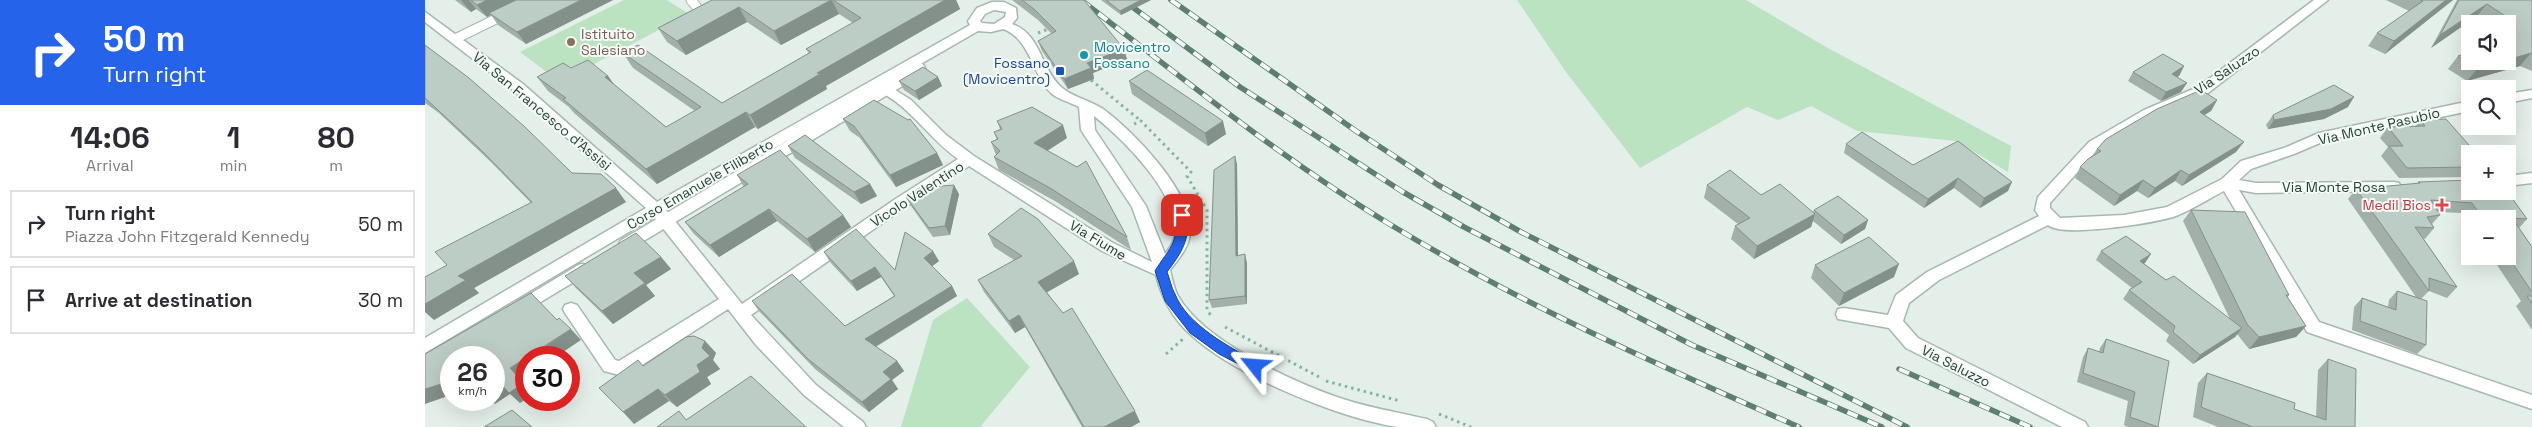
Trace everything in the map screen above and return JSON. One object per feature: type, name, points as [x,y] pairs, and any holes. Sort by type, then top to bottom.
[{"type":"street","name":"Via Saluzzo","points":[[2046,214],[2043,201],[2094,146],[2149,113],[2203,90],[2321,0]]},
{"type":"street","points":[[1003,26],[1011,18],[1012,11],[998,6],[981,4],[974,21],[977,26],[986,29],[1003,26],[1012,27],[1026,38],[1052,87],[1066,97],[1086,104],[1120,131],[1155,170],[1182,215],[1183,233],[1174,253],[1161,271]]},
{"type":"street","name":"Via San Francesco d'Assisi","points":[[425,16],[518,87],[661,215],[762,340],[810,390],[857,427]]},
{"type":"street","name":"Corso Emanuele Filiberto","points":[[425,346],[661,215],[881,87],[977,26]]},
{"type":"street","name":"Corso Emanuele Filiberto","points":[[881,87],[919,69]]},
{"type":"street","name":"Via Fiume","points":[[881,87],[968,160],[994,178],[1027,195],[1114,253],[1161,271]]},
{"type":"street","points":[[2516,97],[2532,94]]},
{"type":"street","points":[[1086,104],[1088,130],[1139,206],[1155,244],[1170,298],[1195,329],[1224,350],[1285,383],[1333,404],[1430,420]]},
{"type":"street","name":"Via Monte Pasubio","points":[[2046,214],[2056,223],[2078,224],[2124,220],[2169,212],[2227,183],[2246,165],[2289,151],[2324,136],[2461,108]]},
{"type":"street","name":"Vicolo Valentino","points":[[741,313],[906,199],[968,160]]},
{"type":"street","points":[[2516,179],[2532,178]]},
{"type":"street","points":[[2227,183],[2313,327],[2532,402]]},
{"type":"street","name":"Via Monte Rosa","points":[[2227,183],[2256,188],[2410,186]]},
{"type":"street","points":[[1844,314],[1894,322],[1901,299],[1933,276],[2046,214]]},
{"type":"street","name":"Corso Emanuele Filiberto","points":[[615,251],[661,215]]},
{"type":"street","points":[[511,312],[597,262]]},
{"type":"street","points":[[571,309],[590,334],[610,366],[619,368],[630,364],[730,300]]},
{"type":"street","name":"Via Saluzzo","points":[[1894,322],[1912,343],[2079,427]]},
{"type":"lane","points":[[455,39],[511,11]]},
{"type":"path","points":[[1026,38],[1058,24]]},
{"type":"path","points":[[1091,80],[1141,121],[1191,172],[1187,176],[1207,210],[1207,310],[1211,317],[1242,338],[1323,380],[1408,404]]},
{"type":"path","points":[[1120,131],[1141,121]]},
{"type":"path","points":[[1430,420],[1471,427]]},
{"type":"green space","points":[[624,0],[667,0],[689,14],[560,82],[520,52]]},
{"type":"green space","points":[[1517,0],[1746,0],[1826,47],[2011,146],[2008,172],[1956,141],[1857,131],[1811,106],[1778,120],[1747,107],[1640,168],[1566,72]]},
{"type":"green space","points":[[967,298],[1030,367],[980,427],[901,427],[933,320]]},
{"type":"building","points":[[471,0],[487,0],[477,5]]},
{"type":"building","points":[[516,0],[581,0],[517,32],[489,13]]},
{"type":"building","points":[[712,0],[831,0],[774,31],[739,7],[677,41],[658,28]]},
{"type":"building","points":[[833,0],[945,0],[817,73],[820,74],[750,115],[746,112],[646,169],[563,99],[566,98],[537,77],[563,63],[571,68],[588,60],[608,76],[605,77],[666,127],[701,107],[623,53],[638,45],[722,103],[811,52],[806,49],[861,18]]},
{"type":"building","points":[[1022,0],[1084,0],[1124,49],[1087,63],[1091,68],[1064,79],[1038,41],[1056,31]]},
{"type":"building","points":[[1106,0],[1141,0],[1120,11]]},
{"type":"building","points":[[2421,0],[2446,0],[2394,41],[2377,33],[2423,1]]},
{"type":"building","points":[[2459,0],[2532,0],[2532,54],[2516,57],[2516,15],[2504,15],[2487,4],[2470,15],[2461,15],[2461,21],[2440,35]]},
{"type":"building","points":[[425,45],[469,78],[525,127],[572,173],[601,174],[616,188],[458,276],[466,280],[425,304],[425,277],[447,265],[435,252],[532,202],[480,149],[425,98]]},
{"type":"building","points":[[2163,54],[2184,66],[2172,74],[2187,83],[2166,92],[2133,72]]},
{"type":"building","points":[[923,67],[938,77],[915,91],[899,81]]},
{"type":"building","points":[[1147,70],[1223,121],[1205,133],[1129,81]]},
{"type":"building","points":[[2334,85],[2354,97],[2331,109],[2274,120],[2273,115]]},
{"type":"building","points":[[2201,90],[2217,100],[2200,112],[2244,142],[2189,175],[2181,170],[2155,188],[2143,180],[2120,195],[2080,167],[2088,159],[2101,151],[2097,149],[2106,139],[2157,109]]},
{"type":"building","points":[[874,100],[908,120],[910,119],[937,153],[890,175],[854,126],[843,119]]},
{"type":"building","points":[[1032,107],[1063,125],[1034,143],[1077,167],[1086,161],[1127,237],[1050,188],[994,157],[1000,151],[991,142],[998,139],[994,132],[1002,129],[997,121]]},
{"type":"building","points":[[2446,119],[2469,145],[2461,145],[2461,167],[2407,168],[2389,146],[2403,146],[2388,127],[2425,126],[2420,120]]},
{"type":"building","points":[[1862,132],[1913,165],[1958,141],[2012,182],[1984,198],[1958,178],[1928,199],[1846,144]]},
{"type":"building","points":[[805,135],[870,184],[854,192],[788,146]]},
{"type":"building","points":[[780,150],[843,215],[807,239],[769,209],[710,245],[685,222],[748,184],[737,175]]},
{"type":"building","points":[[1235,156],[1236,256],[1245,254],[1245,296],[1209,300],[1214,170]]},
{"type":"building","points":[[1730,170],[1761,195],[1780,184],[1815,214],[1757,246],[1735,226],[1750,218],[1707,185]]},
{"type":"building","points":[[2461,180],[2461,200],[2513,200],[2527,219],[2516,218],[2516,210],[2477,210],[2472,203],[2431,200],[2440,215],[2427,217],[2434,228],[2415,227],[2457,287],[2429,278],[2429,291],[2356,189],[2420,183],[2418,182]]},
{"type":"building","points":[[954,185],[945,226],[929,228],[906,197],[919,188]]},
{"type":"building","points":[[1838,196],[1868,220],[1844,235],[1814,210]]},
{"type":"building","points":[[1021,208],[1038,219],[1074,261],[1038,282],[1063,313],[1072,308],[1135,411],[1104,427],[1084,427],[1019,315],[1009,321],[978,280],[1022,256],[988,234]]},
{"type":"building","points":[[2191,210],[2245,212],[2289,295],[2286,295],[2306,326],[2259,337],[2247,324]]},
{"type":"building","points":[[2516,224],[2532,247],[2532,292],[2514,265],[2516,265]]},
{"type":"building","points":[[856,229],[895,270],[905,232],[933,251],[924,258],[952,286],[865,339],[897,361],[883,372],[891,379],[862,402],[808,359],[752,301],[792,274],[845,326],[895,296],[875,267],[851,281],[824,252]]},
{"type":"building","points":[[636,233],[661,257],[634,273],[645,283],[602,311],[565,276]]},
{"type":"building","points":[[2126,236],[2151,254],[2140,261],[2166,280],[2174,276],[2242,328],[2200,355],[2173,332],[2175,326],[2129,290],[2142,282],[2101,251]]},
{"type":"building","points":[[1869,237],[1899,264],[1844,293],[1815,265]]},
{"type":"building","points":[[2397,291],[2427,301],[2426,345],[2360,321],[2362,298],[2396,310]]},
{"type":"building","points":[[531,293],[557,320],[559,318],[571,329],[544,346],[515,346],[515,365],[510,368],[515,373],[515,389],[509,393],[505,389],[505,346],[440,346],[440,384],[425,389],[425,354]]},
{"type":"building","points":[[2527,296],[2532,296],[2532,304]]},
{"type":"building","points":[[694,336],[705,341],[702,348],[710,356],[697,365],[700,372],[665,395],[658,389],[623,412],[599,388],[638,360],[643,366],[686,337]]},
{"type":"building","points":[[2106,339],[2169,361],[2158,427],[2130,417],[2135,392],[2083,373],[2088,348],[2103,353]]},
{"type":"building","points":[[2328,359],[2356,369],[2355,427],[2253,427],[2201,407],[2207,373],[2295,403],[2294,409],[2326,420]]},
{"type":"building","points":[[751,376],[806,427],[657,427],[679,411],[686,420]]},
{"type":"building","points":[[512,410],[532,427],[484,427]]},
{"type":"railway","points":[[1081,0],[1272,145],[1351,200],[1391,225],[1440,254],[1541,308],[1695,381],[1799,427]]},
{"type":"railway","points":[[1123,0],[1240,87],[1403,192],[1464,227],[1692,345],[1882,427]]},
{"type":"railway","points":[[1171,0],[1356,131],[1438,185],[1521,232],[1907,427]]},
{"type":"railway","points":[[1899,369],[2030,427]]},
{"type":"place","name":"Istituito Salesiano","points":[[571,42]]},
{"type":"place","name":"Movicentro Fossano","points":[[1084,55]]},
{"type":"place","name":"Fossano (Movicentro)","points":[[1060,71]]},
{"type":"place","name":"Medil Bios","points":[[2442,205]]},
{"type":"route","points":[[1182,215],[1183,233],[1174,253],[1161,271],[1170,298],[1195,329],[1224,350],[1255,366]]}]
